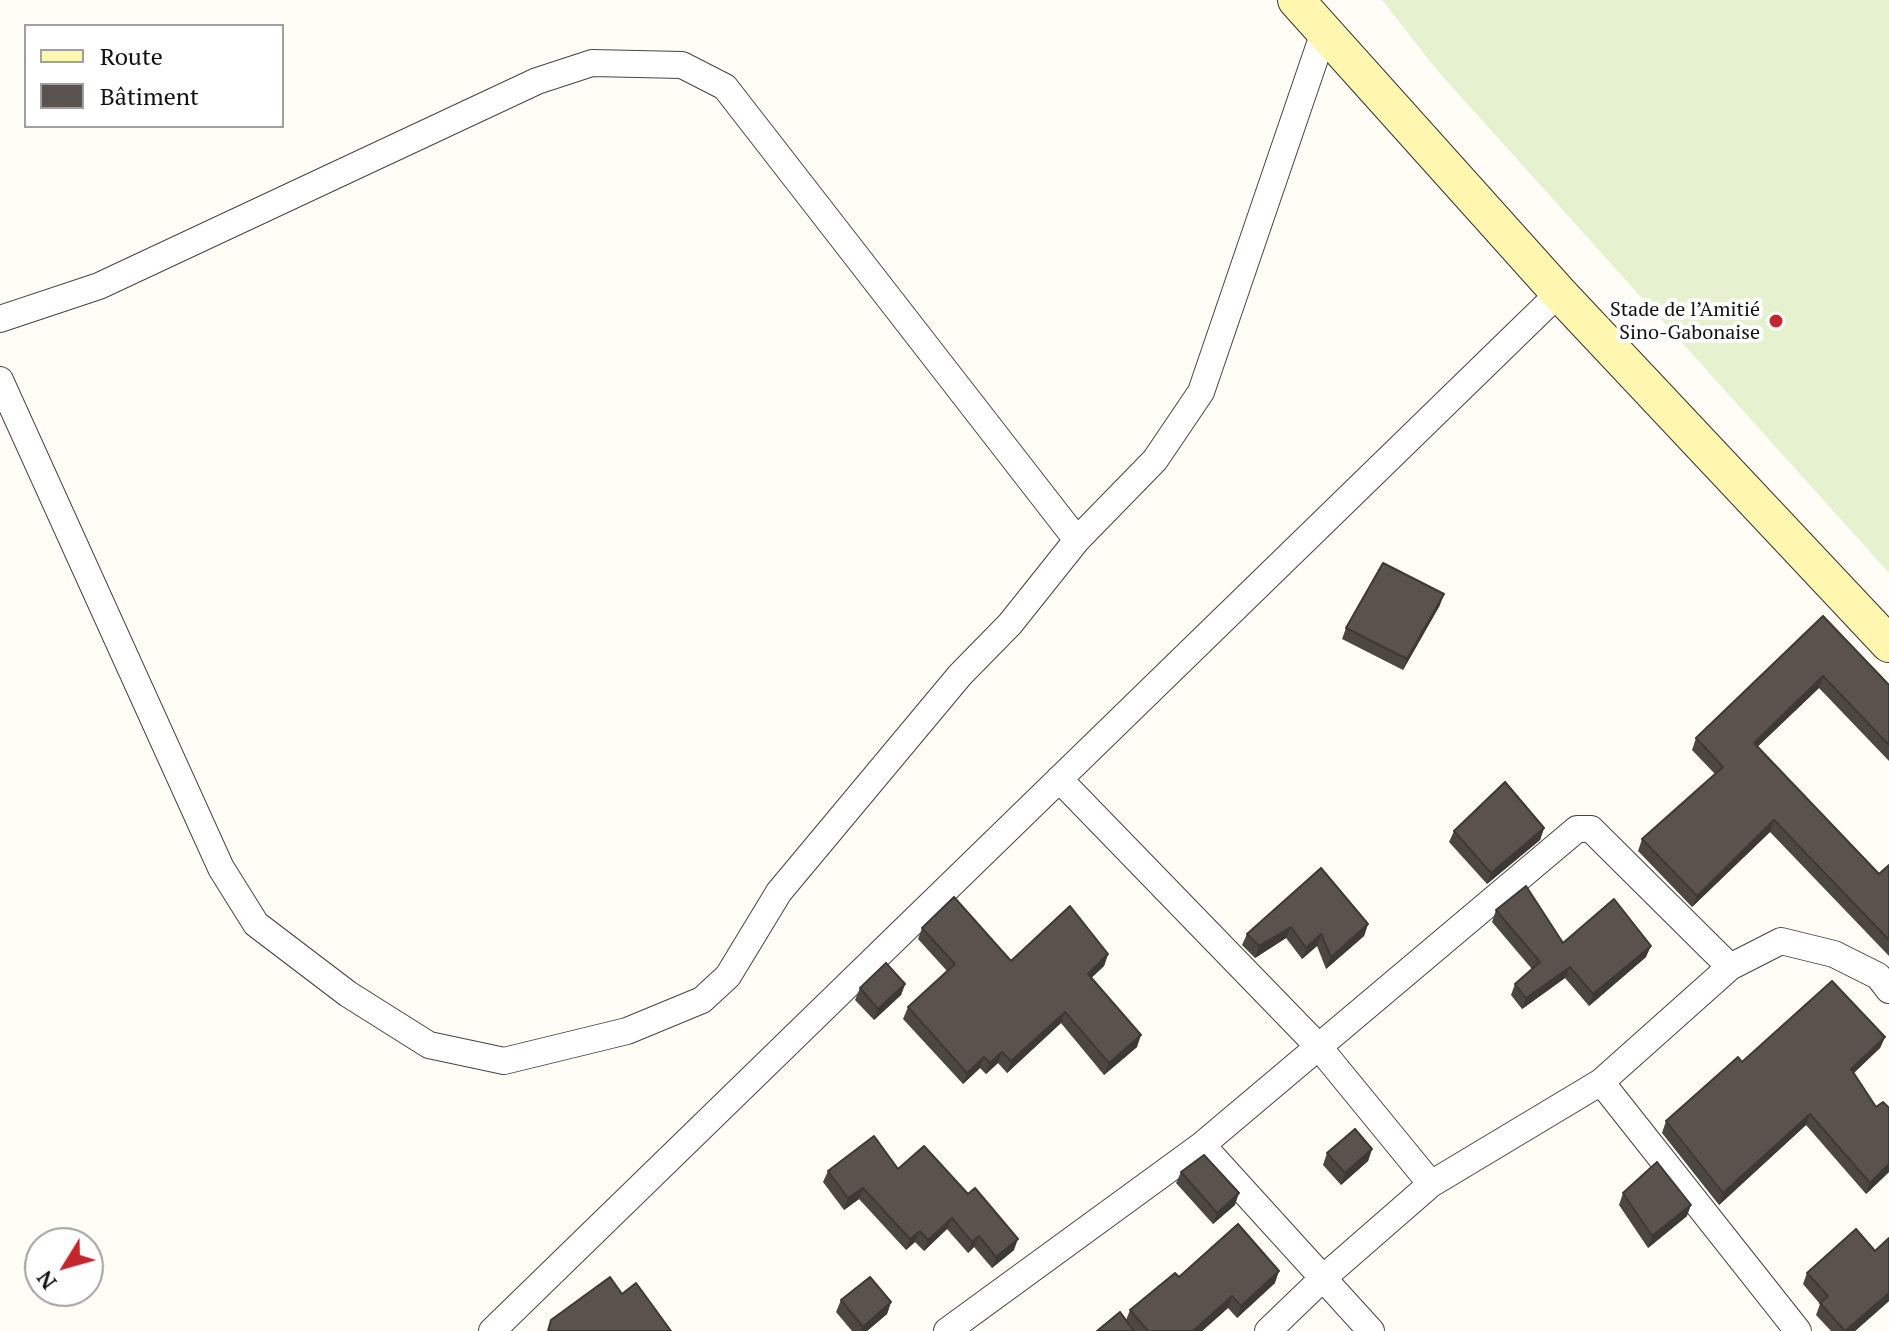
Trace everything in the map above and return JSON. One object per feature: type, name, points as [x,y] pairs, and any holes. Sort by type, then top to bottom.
[{"type":"main road","points":[[1296,0],[1559,293],[1889,644]]},
{"type":"street","points":[[0,380],[221,868],[256,924],[348,994],[429,1045],[504,1061],[627,1031],[702,1000],[728,976],[779,892],[960,675],[1010,624],[1077,540],[1155,460],[1201,392],[1324,32]]},
{"type":"street","points":[[0,319],[99,286],[537,81],[592,63],[682,65],[725,87],[1077,540]]},
{"type":"street","points":[[492,1331],[1559,293]]},
{"type":"street","points":[[1059,779],[1318,1046],[1431,1184]]},
{"type":"street","points":[[947,1331],[1202,1145],[1577,829],[1591,829],[1730,967]]},
{"type":"street","points":[[1268,1331],[1322,1279],[1431,1184],[1601,1082],[1730,967],[1781,941],[1834,954],[1878,976],[1889,990]]},
{"type":"street","points":[[1601,1082],[1798,1331]]},
{"type":"street","points":[[1202,1145],[1371,1331]]},
{"type":"green space","name":"Stade de l’Amitié Sino-Gabonaise","points":[[1382,0],[1889,0],[1889,573],[1436,69]]},
{"type":"building","points":[[1383,563],[1444,594],[1407,659],[1346,628]]},
{"type":"building","points":[[1823,616],[1889,685],[1889,745],[1823,676],[1754,743],[1879,874],[1889,865],[1889,940],[1774,820],[1697,896],[1642,839],[1723,767],[1696,738]]},
{"type":"building","points":[[1505,782],[1544,828],[1491,873],[1454,831]]},
{"type":"building","points":[[1321,868],[1368,924],[1331,957],[1321,934],[1306,948],[1291,927],[1259,946],[1247,934]]},
{"type":"building","points":[[1526,886],[1563,943],[1614,899],[1651,946],[1593,994],[1570,967],[1526,998],[1515,984],[1540,962],[1496,910]]},
{"type":"building","points":[[954,897],[1011,961],[1070,906],[1108,954],[1088,974],[1141,1035],[1109,1063],[1065,1012],[1011,1061],[1002,1052],[990,1063],[984,1057],[967,1073],[908,1007],[955,964],[922,928]]},
{"type":"building","points":[[886,963],[905,984],[878,1009],[860,988]]},
{"type":"building","points":[[1832,981],[1885,1037],[1851,1069],[1876,1107],[1883,1102],[1889,1108],[1889,1164],[1870,1183],[1810,1114],[1723,1193],[1666,1121],[1738,1057],[1742,1062]]},
{"type":"building","points":[[1355,1129],[1372,1149],[1345,1173],[1327,1153]]},
{"type":"building","points":[[874,1136],[898,1169],[924,1146],[968,1194],[975,1188],[1018,1239],[996,1257],[979,1236],[972,1242],[952,1218],[928,1240],[920,1231],[910,1239],[863,1188],[848,1198],[828,1171]]},
{"type":"building","points":[[1204,1155],[1239,1193],[1217,1213],[1181,1172]]},
{"type":"building","points":[[1657,1162],[1691,1205],[1652,1236],[1623,1193]]},
{"type":"building","points":[[1238,1224],[1279,1271],[1241,1306],[1232,1296],[1193,1331],[1148,1331],[1130,1310],[1175,1273],[1179,1277]]},
{"type":"building","points":[[1856,1229],[1875,1251],[1889,1238],[1889,1293],[1845,1331],[1820,1303],[1828,1296],[1807,1273]]},
{"type":"building","points":[[610,1277],[622,1294],[636,1283],[671,1331],[548,1331],[551,1320]]},
{"type":"building","points":[[870,1277],[891,1302],[863,1327],[841,1300]]},
{"type":"building","points":[[1120,1312],[1134,1331],[1097,1331]]},
{"type":"place","name":"Stade de l’Amitié Sino-Gabonaise","points":[[1776,321]]}]
